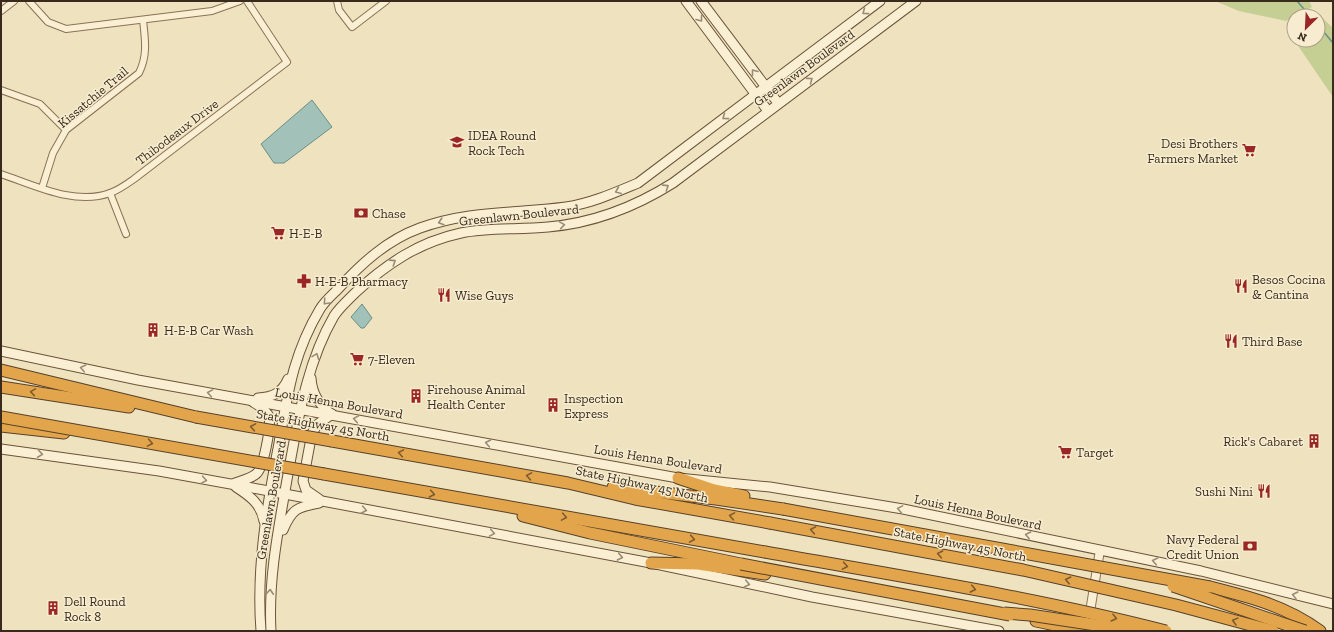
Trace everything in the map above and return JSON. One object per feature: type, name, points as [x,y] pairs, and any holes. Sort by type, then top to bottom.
[{"type":"highway","points":[[4,371],[196,418]]},
{"type":"highway","name":"State Highway 45 North","points":[[2,387],[332,441],[568,483],[635,499],[770,522],[1023,570],[1176,605],[1273,631]]},
{"type":"highway","points":[[1,418],[1042,602],[1166,631]]},
{"type":"highway","points":[[1,426],[124,439]]},
{"type":"highway","points":[[678,478],[714,490],[959,538],[1154,580],[1305,631]]},
{"type":"highway","points":[[568,483],[716,499],[783,509],[1210,587],[1262,600],[1285,610],[1320,631]]},
{"type":"highway","points":[[484,504],[547,524],[741,564],[887,590],[1085,631]]},
{"type":"highway","points":[[651,563],[698,564],[822,583],[947,609],[1030,615],[1135,631]]},
{"type":"main road","points":[[686,1],[768,110]]},
{"type":"main road","points":[[701,1],[778,103]]},
{"type":"main road","name":"Greenlawn Boulevard","points":[[261,631],[260,592],[264,524],[294,367],[303,340],[321,307],[362,263],[386,245],[419,228],[453,218],[474,214],[566,207],[596,201],[638,183],[880,1]]},
{"type":"main road","name":"Greenlawn Boulevard","points":[[271,631],[271,578],[301,409],[310,371],[335,315],[372,277],[391,263],[419,247],[460,233],[499,228],[548,227],[588,221],[643,201],[673,183],[768,110],[916,1]]},
{"type":"main road","points":[[521,210],[523,227]]},
{"type":"main road","name":"Louis Henna Boulevard","points":[[1,351],[138,380],[678,478],[770,487],[902,509],[1201,571],[1333,604]]},
{"type":"main road","points":[[249,399],[267,398],[276,395],[284,388],[294,367]]},
{"type":"main road","points":[[310,371],[311,388],[316,398],[322,407],[332,414],[318,424],[312,432],[303,481],[306,490],[326,502]]},
{"type":"main road","points":[[232,484],[256,474],[261,466],[268,433],[269,415],[261,407],[249,399]]},
{"type":"main road","points":[[1,448],[232,484],[651,563],[812,597],[999,631]]},
{"type":"main road","points":[[232,484],[249,495],[256,502],[263,516],[264,524]]},
{"type":"main road","points":[[277,542],[288,517],[295,509],[302,506],[326,502]]},
{"type":"main road","points":[[260,592],[264,607],[270,611]]},
{"type":"street","points":[[1,11],[14,1]]},
{"type":"street","points":[[29,1],[40,15],[48,22],[66,29],[212,11],[240,1]]},
{"type":"street","name":"Thibodeaux Drive","points":[[1,174],[42,188],[74,196],[94,196],[110,193],[134,179],[287,62],[247,1]]},
{"type":"street","points":[[337,1],[339,10],[352,27],[386,1]]},
{"type":"street","name":"Kissatchie Trail","points":[[42,188],[53,153],[66,130],[139,73],[145,58],[146,49],[143,20]]},
{"type":"street","points":[[1,90],[40,104],[66,130]]},
{"type":"street","points":[[110,193],[126,234]]},
{"type":"street","points":[[1085,631],[1100,550]]},
{"type":"green space","points":[[1215,1],[1309,1],[1312,7],[1286,8],[1286,21],[1239,11]]},
{"type":"green space","points":[[1326,21],[1333,28],[1333,97],[1299,48],[1326,48]]},
{"type":"water","points":[[312,100],[332,127],[284,163],[274,163],[261,144]]},
{"type":"water","points":[[362,304],[372,318],[364,328],[361,328],[351,317]]},
{"type":"waterway","points":[[1297,1],[1303,8]]},
{"type":"waterway","points":[[1326,35],[1333,43]]},
{"type":"place","name":"IDEA Round Rock Tech","points":[[457,142]]},
{"type":"place","name":"Desi Brothers Farmers Market","points":[[1249,150]]},
{"type":"place","name":"Chase","points":[[361,213]]},
{"type":"place","name":"H-E-B","points":[[278,233]]},
{"type":"place","name":"H-E-B Pharmacy","points":[[304,281]]},
{"type":"place","name":"Besos Cocina & Cantina","points":[[1241,286]]},
{"type":"place","name":"Wise Guys","points":[[444,295]]},
{"type":"place","name":"H-E-B Car Wash","points":[[153,330]]},
{"type":"place","name":"Third Base","points":[[1231,341]]},
{"type":"place","name":"7-Eleven","points":[[357,359]]},
{"type":"place","name":"Firehouse Animal Health Center","points":[[416,396]]},
{"type":"place","name":"Inspection Express","points":[[553,405]]},
{"type":"place","name":"Rick's Cabaret","points":[[1314,441]]},
{"type":"place","name":"Target","points":[[1065,452]]},
{"type":"place","name":"Sushi Nini","points":[[1264,491]]},
{"type":"place","name":"Navy Federal Credit Union","points":[[1250,546]]},
{"type":"place","name":"Dell Round Rock 8","points":[[53,608]]}]
